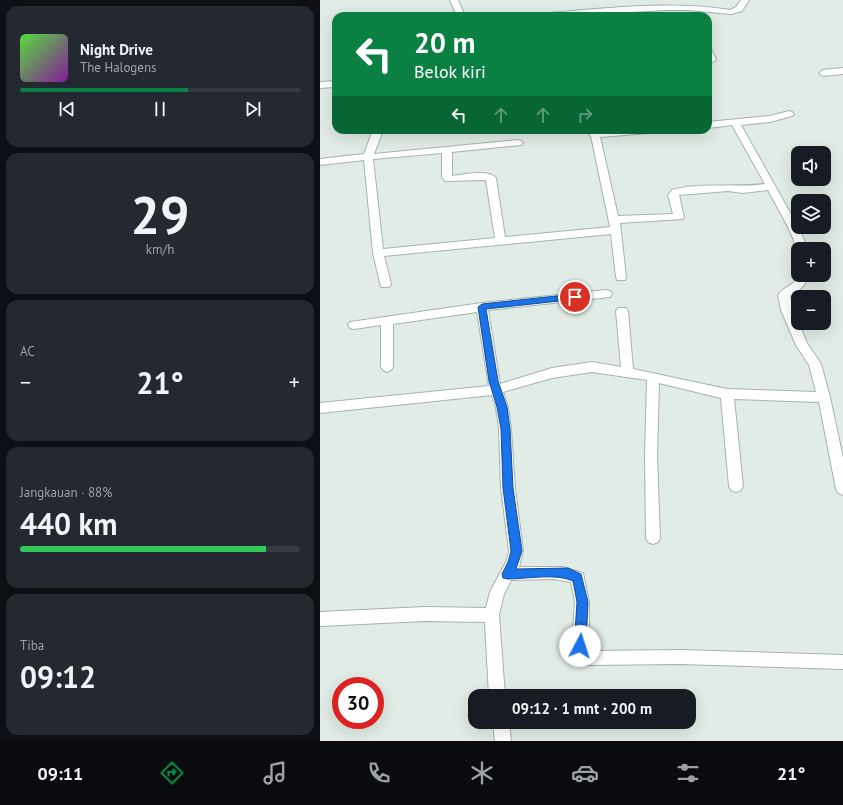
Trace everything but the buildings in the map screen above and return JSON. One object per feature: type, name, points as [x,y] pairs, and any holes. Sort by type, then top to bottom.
[{"type":"street","points":[[454,0],[458,12]]},
{"type":"street","points":[[607,0],[613,10]]},
{"type":"street","points":[[683,0],[690,12]]},
{"type":"street","points":[[595,12],[613,10],[688,8],[731,12],[743,5],[745,0]]},
{"type":"street","points":[[823,73],[843,71]]},
{"type":"street","points":[[320,85],[332,84]]},
{"type":"street","points":[[712,125],[770,119],[789,114]]},
{"type":"street","points":[[735,122],[792,225],[799,242]]},
{"type":"street","points":[[377,134],[368,157],[378,253],[385,284]]},
{"type":"street","points":[[592,134],[615,225],[621,277]]},
{"type":"street","points":[[320,162],[518,143]]},
{"type":"street","points":[[447,149],[448,179],[486,176],[491,178],[501,242]]},
{"type":"street","points":[[378,253],[501,242],[679,216],[673,194],[676,192],[728,188],[743,190],[770,187]]},
{"type":"street","points":[[802,282],[799,287],[788,291],[784,295],[787,310],[802,345],[815,364],[824,397],[843,489]]},
{"type":"street","points":[[354,325],[482,307],[606,294]]},
{"type":"street","points":[[482,307],[495,390],[502,407],[506,429],[508,488],[516,551],[514,564],[497,592],[492,615],[497,689]]},
{"type":"street","points":[[622,311],[627,372]]},
{"type":"street","points":[[387,320],[387,367]]},
{"type":"street","points":[[320,408],[495,390],[552,373],[592,367],[653,377],[727,394],[824,397]]},
{"type":"street","points":[[653,377],[650,456],[653,538]]},
{"type":"street","points":[[727,394],[736,486]]},
{"type":"street","points":[[507,574],[554,572],[568,573],[578,578],[582,602],[580,646],[582,656],[585,658],[681,657],[843,662]]},
{"type":"street","points":[[320,619],[424,614],[492,615]]},
{"type":"street","points":[[501,729],[503,741]]},
{"type":"route","points":[[575,297],[482,307],[493,381],[502,407],[506,429],[508,488],[516,551],[514,564],[507,574],[554,572],[568,573],[578,578],[582,602],[580,646]]}]
